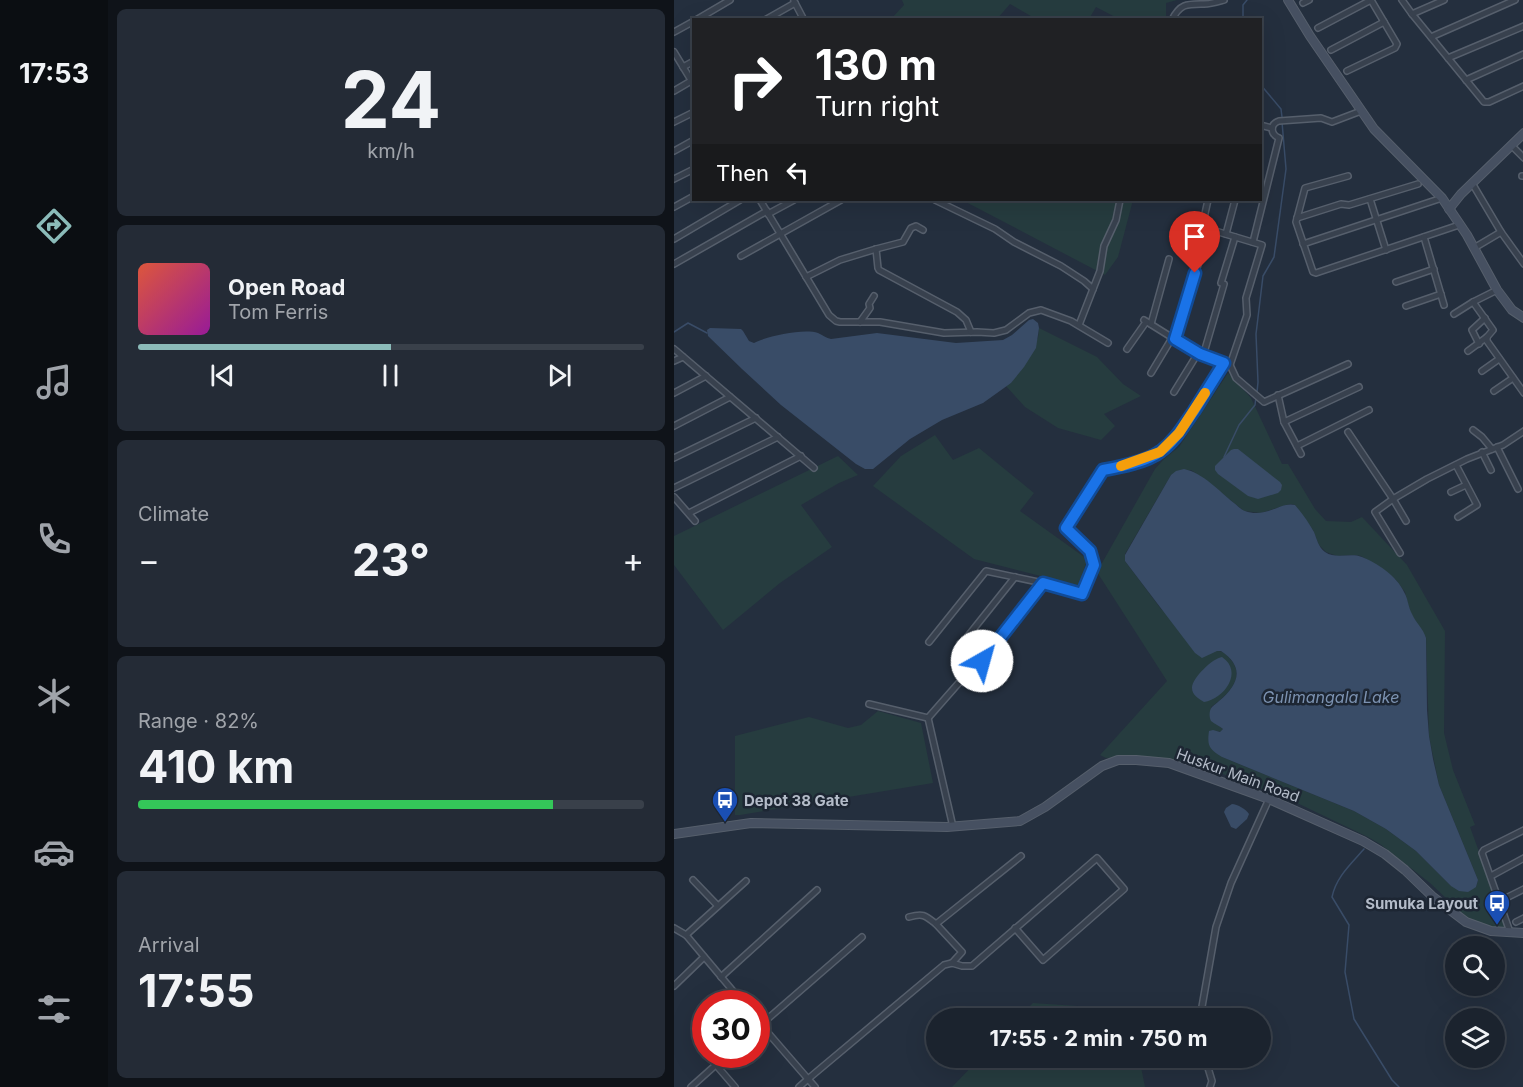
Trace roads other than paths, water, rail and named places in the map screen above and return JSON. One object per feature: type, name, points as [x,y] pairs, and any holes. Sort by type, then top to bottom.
[{"type":"main road","points":[[1288,0],[1361,111],[1385,141],[1442,198],[1467,235],[1497,290],[1512,310],[1523,318]]},
{"type":"main road","points":[[1449,209],[1461,194],[1523,133]]},
{"type":"main road","name":"Huskur Main Road","points":[[674,834],[751,823],[953,827],[1020,821],[1102,766],[1118,760],[1169,763],[1269,799],[1363,841],[1385,854],[1433,897],[1466,922],[1491,931],[1523,933]]},
{"type":"street","points":[[698,18],[730,0]]},
{"type":"street","points":[[1173,18],[1182,6],[1207,5],[1224,0]]},
{"type":"street","points":[[1318,28],[1371,0],[1397,44],[1347,71]]},
{"type":"street","points":[[1402,0],[1484,102],[1489,102],[1523,86]]},
{"type":"street","points":[[1412,14],[1444,0]]},
{"type":"street","points":[[1431,37],[1515,0]]},
{"type":"street","points":[[769,18],[794,1],[803,18]]},
{"type":"street","points":[[674,32],[692,22]]},
{"type":"street","points":[[1331,50],[1384,22]]},
{"type":"street","points":[[1448,58],[1523,26]]},
{"type":"street","points":[[674,52],[692,83],[674,91]]},
{"type":"street","points":[[1466,80],[1523,54]]},
{"type":"street","points":[[683,67],[692,62]]},
{"type":"street","points":[[1253,242],[1279,138],[1274,134],[1272,128],[1275,122],[1321,118],[1332,122],[1361,111]]},
{"type":"street","points":[[674,122],[692,113]]},
{"type":"street","points":[[1262,126],[1272,128]]},
{"type":"street","points":[[674,151],[692,141]]},
{"type":"street","points":[[1511,146],[1523,158]]},
{"type":"street","points":[[674,179],[692,170]]},
{"type":"street","points":[[1348,176],[1305,188],[1296,222],[1313,272],[1316,273],[1459,225]]},
{"type":"street","points":[[1472,183],[1523,264]]},
{"type":"street","points":[[1297,218],[1418,184]]},
{"type":"street","points":[[674,207],[692,197]]},
{"type":"street","points":[[1303,244],[1442,198]]},
{"type":"street","points":[[1370,199],[1386,250]]},
{"type":"street","points":[[674,239],[738,201]]},
{"type":"street","points":[[761,201],[832,319],[840,322],[881,322],[944,333],[1002,332],[1029,313],[1041,310],[1079,325],[1108,343]]},
{"type":"street","points":[[674,264],[792,201]]},
{"type":"street","points":[[741,256],[839,201]]},
{"type":"street","points":[[937,201],[1061,266],[1092,289]]},
{"type":"street","points":[[1079,325],[1100,271],[1104,246],[1116,220],[1120,201]]},
{"type":"street","points":[[929,642],[986,571],[1082,594],[1094,565],[1090,551],[1066,528],[1103,470],[1148,457],[1167,446],[1227,364],[1247,315],[1246,298],[1262,244],[1202,227],[1208,201]]},
{"type":"street","points":[[1226,234],[1235,201]]},
{"type":"street","points":[[806,277],[840,260],[903,242],[911,228],[916,226],[923,230]]},
{"type":"street","points":[[1151,374],[1174,338],[1209,229]]},
{"type":"street","points":[[1474,248],[1501,232]]},
{"type":"street","points":[[1174,392],[1200,355],[1224,284],[1221,283],[1235,237]]},
{"type":"street","points":[[1424,237],[1444,305]]},
{"type":"street","points":[[876,249],[880,270],[957,312],[966,320],[971,332]]},
{"type":"street","points":[[1127,349],[1147,322],[1169,259]]},
{"type":"street","points":[[1396,282],[1434,269]]},
{"type":"street","points":[[1454,314],[1497,290]]},
{"type":"street","points":[[1406,306],[1441,294]]},
{"type":"street","points":[[860,322],[870,308],[869,304],[874,296]]},
{"type":"street","points":[[1468,351],[1493,330],[1473,302]]},
{"type":"street","points":[[1478,344],[1472,330],[1485,318]]},
{"type":"street","points":[[1147,322],[1200,355],[1227,364],[1236,378],[1264,402],[1348,364]]},
{"type":"street","points":[[1487,337],[1487,341],[1523,393]]},
{"type":"street","points":[[674,349],[814,468]]},
{"type":"street","points":[[674,361],[683,357]]},
{"type":"street","points":[[1482,371],[1499,359]]},
{"type":"street","points":[[674,393],[706,376]]},
{"type":"street","points":[[1494,391],[1513,378]]},
{"type":"street","points":[[1284,422],[1359,387]]},
{"type":"street","points":[[1278,395],[1284,422],[1301,454]]},
{"type":"street","points":[[674,426],[730,397]]},
{"type":"street","points":[[1296,446],[1369,411]]},
{"type":"street","points":[[674,458],[755,418]]},
{"type":"street","points":[[1473,430],[1494,448],[1518,489]]},
{"type":"street","points":[[1400,553],[1375,512],[1427,479],[1494,448],[1523,431]]},
{"type":"street","points":[[1349,432],[1406,521]]},
{"type":"street","points":[[674,488],[778,437]]},
{"type":"street","points":[[1482,452],[1491,470]]},
{"type":"street","points":[[689,513],[801,456]]},
{"type":"street","points":[[1456,465],[1477,505],[1458,516]]},
{"type":"street","points":[[1451,492],[1466,485]]},
{"type":"street","points":[[674,497],[695,521]]},
{"type":"street","points":[[956,651],[1015,577]]},
{"type":"street","points":[[982,661],[1043,583]]},
{"type":"street","points":[[928,718],[971,669]]},
{"type":"street","points":[[869,704],[928,718]]},
{"type":"street","points":[[928,718],[953,827]]},
{"type":"street","points":[[1202,1008],[1216,927],[1231,884],[1269,799]]},
{"type":"street","points":[[1510,932],[1482,853],[1523,830]]},
{"type":"street","points":[[936,924],[1021,856]]},
{"type":"street","points":[[799,1087],[944,965],[952,963],[972,966],[1015,928],[1097,858],[1124,889],[1043,960],[1015,928]]},
{"type":"street","points":[[1491,876],[1523,858]]},
{"type":"street","points":[[693,879],[718,906]]},
{"type":"street","points":[[686,935],[746,881]]},
{"type":"street","points":[[1500,901],[1523,889]]},
{"type":"street","points":[[721,977],[817,890]]},
{"type":"street","points":[[909,917],[927,916],[936,924],[962,952],[952,963]]},
{"type":"street","points":[[1516,921],[1523,918]]},
{"type":"street","points":[[674,928],[686,935],[732,990]]},
{"type":"street","points":[[770,1016],[862,937]]},
{"type":"street","points":[[674,986],[704,957]]},
{"type":"street","points":[[770,1038],[815,1087]]},
{"type":"street","points":[[691,1087],[713,1068]]},
{"type":"street","points":[[719,1068],[735,1087]]},
{"type":"street","points":[[1208,1068],[1212,1081],[1210,1087]]},
{"type":"water","points":[[1033,319],[1038,323],[1039,328],[1036,348],[1011,383],[983,403],[942,420],[910,439],[873,469],[865,469],[856,464],[781,405],[708,336],[707,330],[710,328],[741,329],[749,341],[754,343],[776,335],[804,331],[818,333],[831,339],[877,333],[956,343],[1003,340]]},
{"type":"water","points":[[1234,449],[1238,449],[1280,482],[1281,490],[1258,499],[1248,496],[1218,474],[1215,466]]},
{"type":"water","name":"Gulimangala Lake","points":[[1184,469],[1204,478],[1245,511],[1260,513],[1284,505],[1295,505],[1310,525],[1319,545],[1325,552],[1334,555],[1357,556],[1368,560],[1380,566],[1401,586],[1411,611],[1426,638],[1427,710],[1433,759],[1439,785],[1478,880],[1476,887],[1468,892],[1459,891],[1416,851],[1386,829],[1354,811],[1222,757],[1212,749],[1208,740],[1209,731],[1220,732],[1223,729],[1211,721],[1210,710],[1226,695],[1235,682],[1234,663],[1221,651],[1202,658],[1195,653],[1125,561],[1125,555],[1171,475]]},
{"type":"water","name":"Gulimangala Lake","points":[[1222,657],[1231,670],[1229,684],[1218,696],[1204,702],[1193,693],[1195,679],[1204,669]]},
{"type":"water","points":[[1232,804],[1249,814],[1236,829],[1231,827],[1224,812]]},
{"type":"waterway","points":[[1243,18],[1243,5],[1247,0]]},
{"type":"waterway","points":[[1262,86],[1281,109],[1282,117]]},
{"type":"waterway","points":[[1257,392],[1256,334],[1263,276],[1274,257],[1286,169],[1282,122]]},
{"type":"waterway","points":[[674,332],[688,323],[707,333]]},
{"type":"waterway","points":[[1224,457],[1239,425],[1255,405],[1256,397]]},
{"type":"waterway","points":[[1364,849],[1340,877],[1332,897],[1349,925],[1345,972],[1354,1019],[1392,1080],[1399,1087]]},
{"type":"place","name":"Depot 38 Gate","points":[[725,823]]},
{"type":"place","name":"Sumuka Layout","points":[[1497,926]]}]
